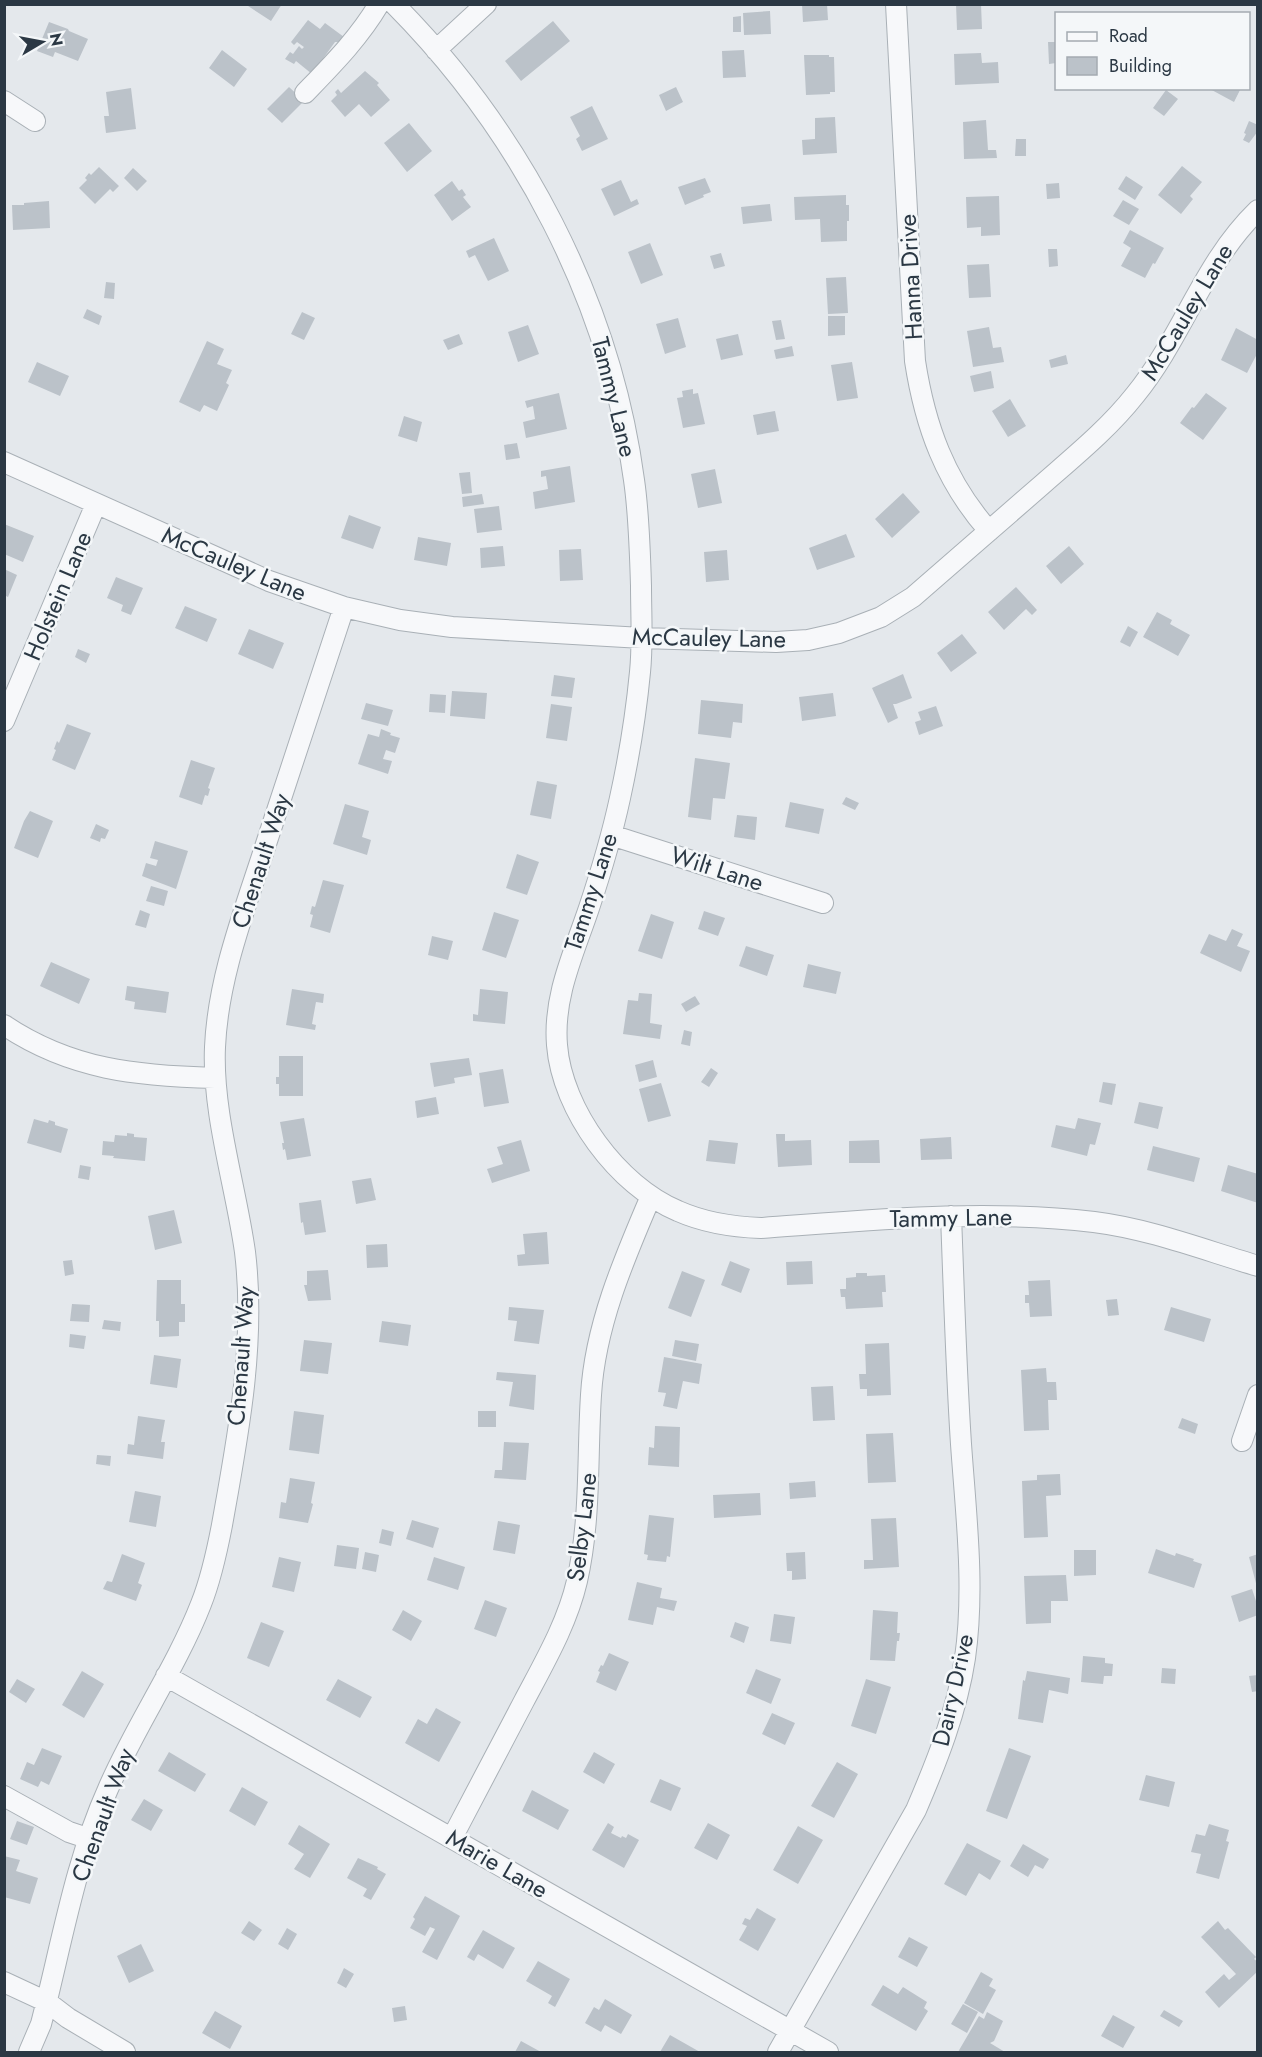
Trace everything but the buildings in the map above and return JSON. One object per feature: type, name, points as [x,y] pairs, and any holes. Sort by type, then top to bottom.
[{"type":"street","points":[[305,93],[350,46],[379,4]]},
{"type":"street","name":"Tammy Lane","points":[[394,4],[436,50],[484,112],[510,148],[537,193],[565,248],[589,305],[609,367],[625,429],[634,480],[640,561],[642,638],[640,671],[630,742],[611,835],[590,906],[563,980],[557,1012],[557,1045],[562,1073],[585,1125],[600,1147],[622,1172],[651,1196],[675,1210],[702,1221],[731,1227],[761,1228],[951,1216],[1031,1217],[1096,1222],[1145,1232],[1257,1266]]},
{"type":"street","points":[[436,50],[486,4]]},
{"type":"street","name":"Hanna Drive","points":[[896,4],[915,361],[920,397],[930,432],[944,466],[963,498],[989,531]]},
{"type":"street","points":[[4,101],[35,121]]},
{"type":"street","name":"McCauley Lane","points":[[4,462],[269,581],[344,607],[400,620],[452,627],[642,638],[776,642],[808,640],[839,633],[881,617],[914,597],[1104,431],[1163,357],[1221,252],[1257,210]]},
{"type":"street","name":"Holstein Lane","points":[[4,720],[96,504]]},
{"type":"street","name":"Chenault Way","points":[[29,2052],[41,2024],[90,1839],[111,1781],[201,1603],[221,1530],[244,1376],[248,1294],[244,1251],[215,1078],[216,1022],[238,928],[344,607]]},
{"type":"street","name":"Wilt Lane","points":[[611,835],[823,903]]},
{"type":"street","points":[[4,1025],[23,1038],[55,1054],[89,1065],[166,1077],[215,1078]]},
{"type":"street","name":"Selby Lane","points":[[452,1838],[553,1647],[574,1593],[584,1546],[589,1487],[591,1395],[596,1354],[607,1310],[627,1252],[651,1196]]},
{"type":"street","name":"Dairy Drive","points":[[778,2052],[916,1810],[934,1767],[954,1708],[964,1659],[969,1608],[951,1216]]},
{"type":"street","points":[[1242,1441],[1257,1395]]},
{"type":"street","name":"Marie Lane","points":[[166,1676],[828,2052]]},
{"type":"street","points":[[4,1796],[69,1832],[90,1839]]},
{"type":"street","points":[[4,1982],[47,2002],[68,2018],[125,2052]]}]
